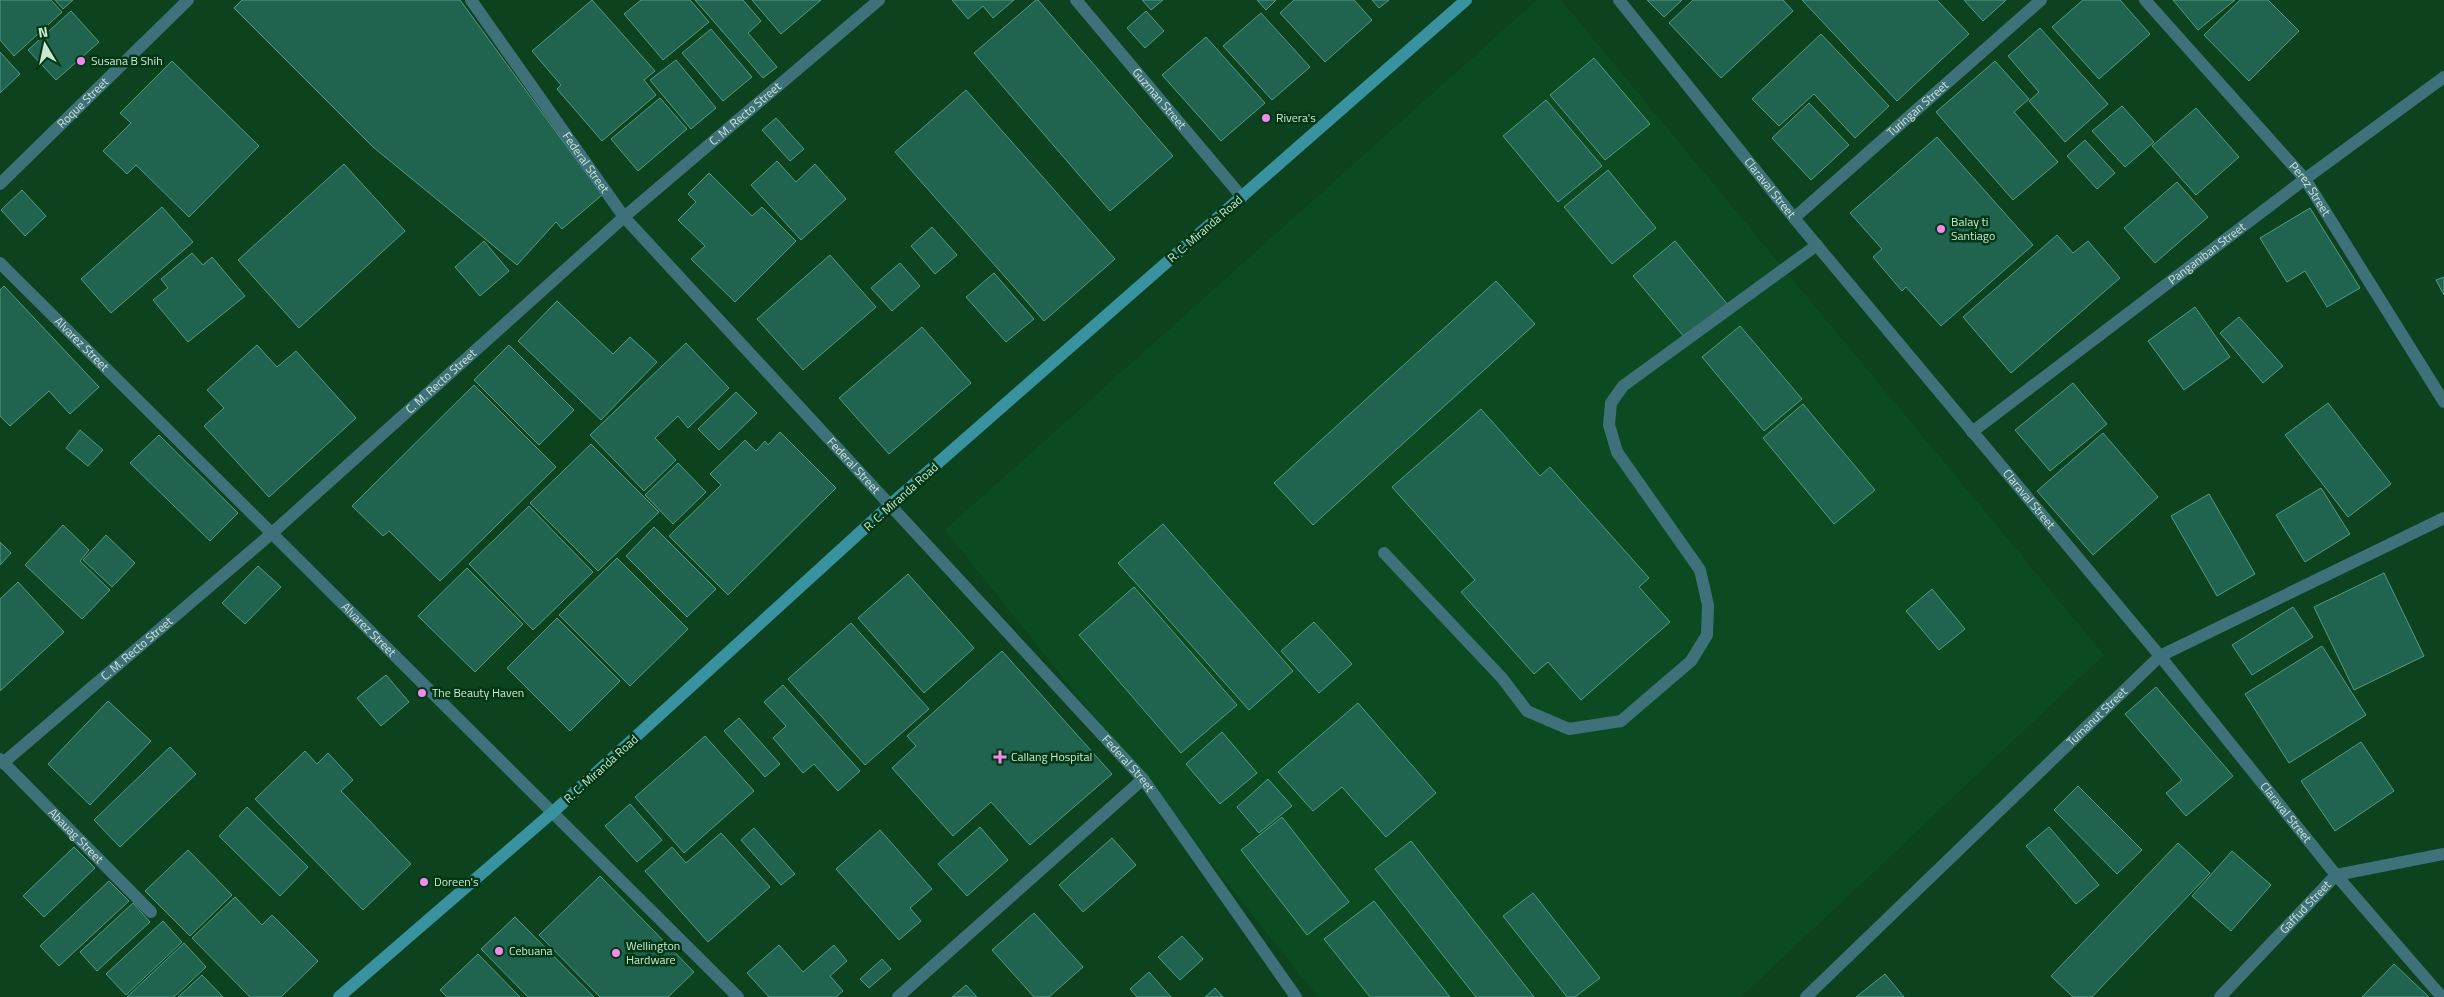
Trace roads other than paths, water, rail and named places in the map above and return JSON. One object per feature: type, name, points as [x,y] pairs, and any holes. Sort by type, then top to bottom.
[{"type":"main road","name":"R. C. Miranda Road","points":[[339,997],[553,812],[890,506],[1466,0]]},
{"type":"street","name":"Roque Street","points":[[2,178],[188,0]]},
{"type":"street","name":"Federal Street","points":[[471,0],[624,217],[1143,779],[1296,997]]},
{"type":"street","name":"C. M. Recto Street","points":[[2,761],[271,534],[624,217],[878,0]]},
{"type":"street","name":"Guzman Street","points":[[1076,0],[1242,197]]},
{"type":"street","name":"Claraval Street","points":[[1619,0],[1794,218],[2160,656],[2336,875],[2442,997]]},
{"type":"street","name":"Turingan Street","points":[[1794,218],[2041,0]]},
{"type":"street","name":"Perez Street","points":[[2145,0],[2305,179],[2444,402]]},
{"type":"street","name":"Panganiban Street","points":[[1972,432],[2305,179],[2444,77]]},
{"type":"street","points":[[1384,553],[1502,678],[1527,710],[1569,729],[1621,721],[1691,661],[1707,635],[1708,605],[1700,570],[1617,452],[1609,425],[1611,403],[1623,386],[1817,244]]},
{"type":"street","name":"Alvarez Street","points":[[0,263],[738,997]]},
{"type":"street","name":"Tumanut Street","points":[[1806,997],[2160,656],[2444,518]]},
{"type":"street","name":"Abauag Street","points":[[2,761],[151,912]]},
{"type":"street","points":[[898,997],[1143,779]]},
{"type":"street","name":"Gaffud Street","points":[[2220,997],[2336,875],[2444,854]]},
{"type":"place","name":"Susana B Shih","points":[[81,61]]},
{"type":"place","name":"Rivera's","points":[[1266,118]]},
{"type":"place","name":"Balay ti Santiago","points":[[1941,229]]},
{"type":"place","name":"The Beauty Haven","points":[[422,693]]},
{"type":"place","name":"Callang Hospital","points":[[1000,757]]},
{"type":"place","name":"Doreen's","points":[[424,882]]},
{"type":"place","name":"Cebuana","points":[[499,951]]},
{"type":"place","name":"Wellington Hardware","points":[[616,953]]}]
